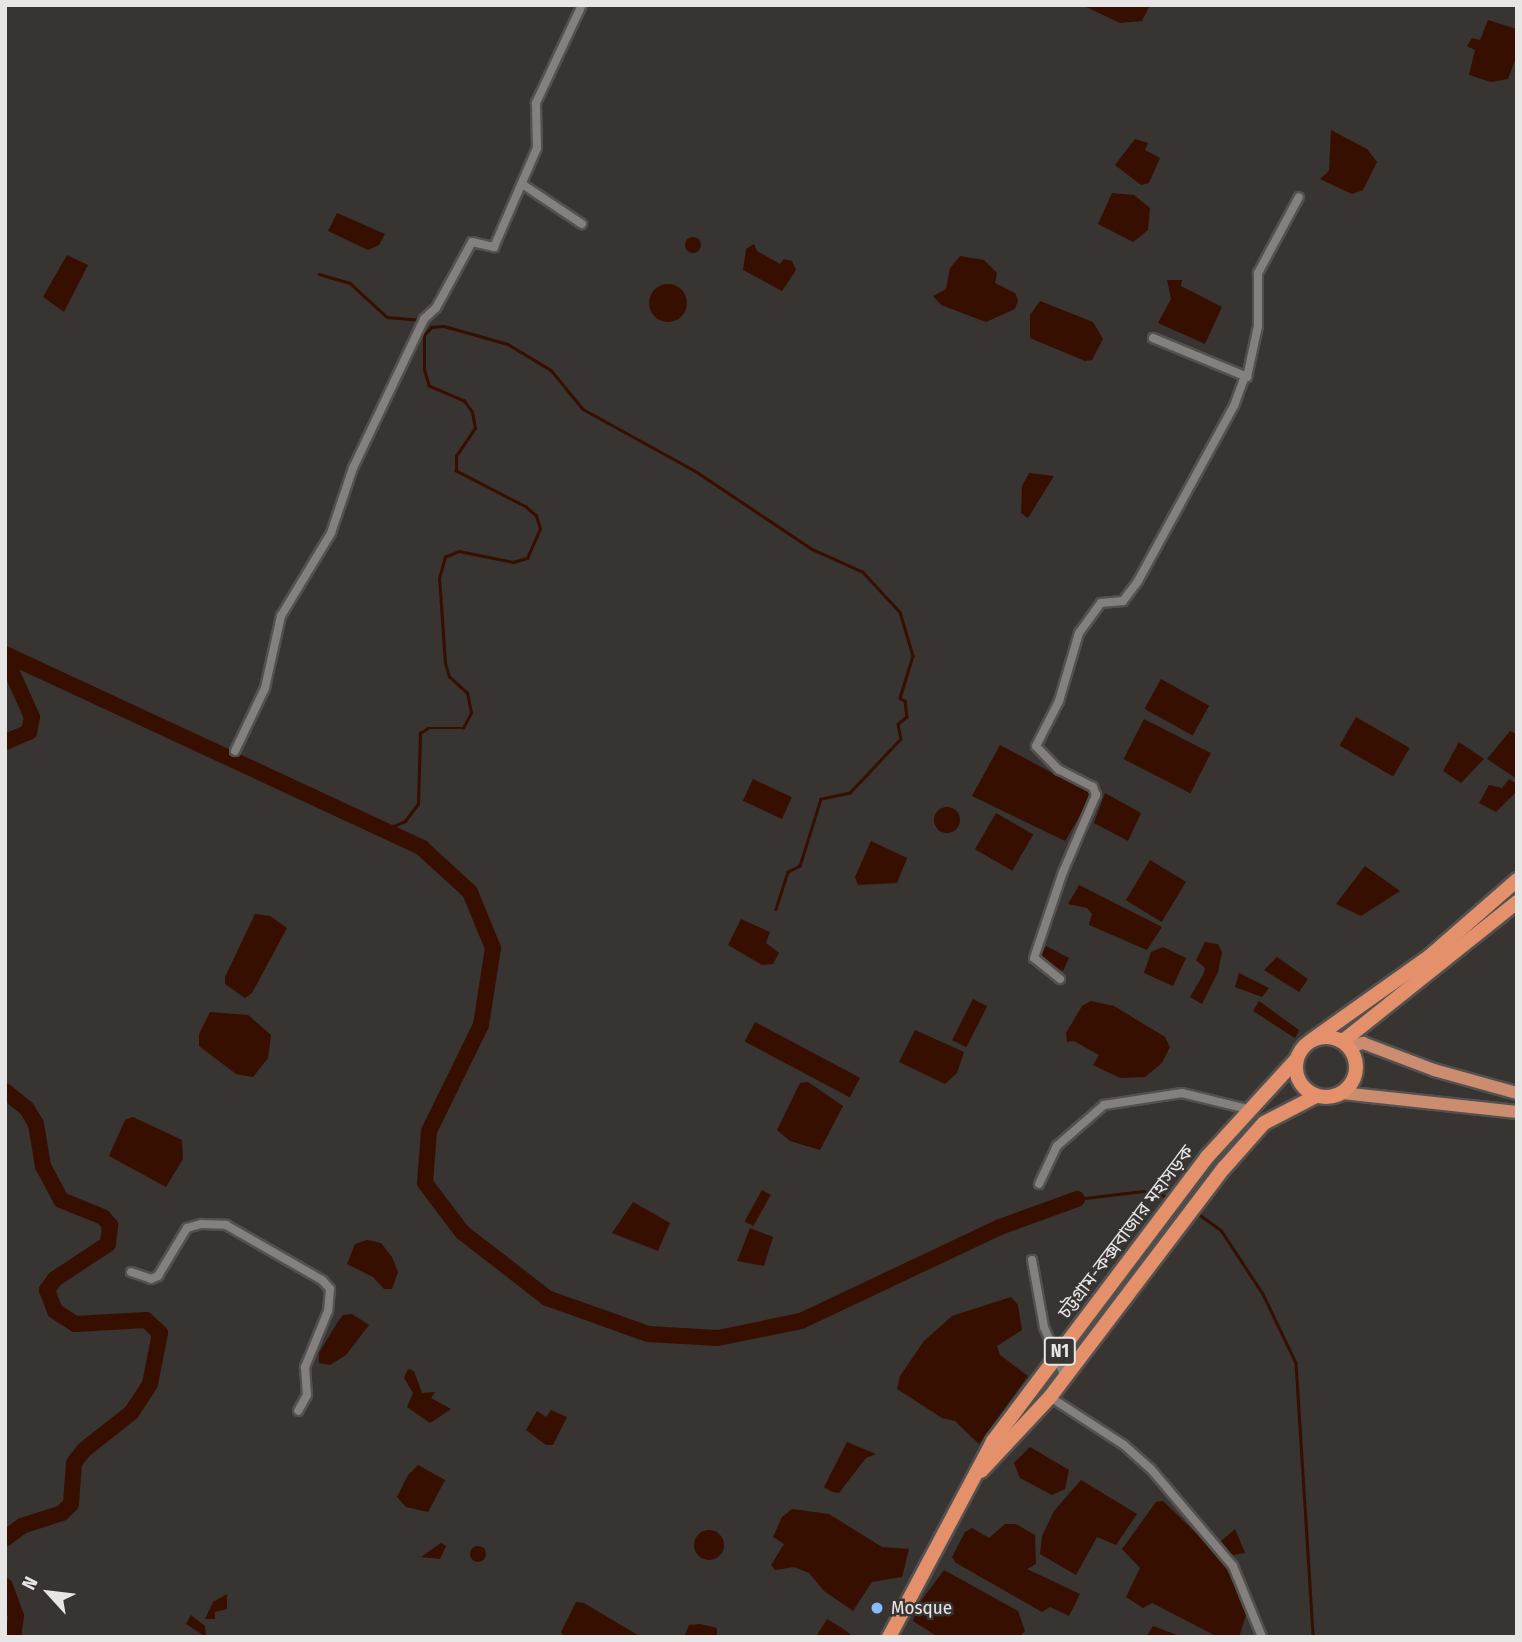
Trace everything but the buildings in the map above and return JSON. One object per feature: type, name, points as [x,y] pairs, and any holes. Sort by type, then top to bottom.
[{"type":"highway","name":"N1","points":[[1296,1060],[1312,1040],[1430,956],[1517,880]]},
{"type":"highway","points":[[1346,1044],[1517,902]]},
{"type":"highway","points":[[1312,1040],[1329,1037],[1346,1044],[1356,1069],[1342,1093]]},
{"type":"highway","points":[[1296,1060],[1297,1077],[1316,1096]]},
{"type":"highway","name":"চট্টগ্রাম-কক্সবাজার মহাসড়ক","points":[[888,1637],[978,1474],[993,1441],[1207,1157],[1296,1060]]},
{"type":"highway","name":"N1","points":[[1316,1096],[1342,1093]]},
{"type":"highway","name":"চট্টগ্রাম-কক্সবাজার মহাসড়ক","points":[[978,1474],[1003,1452],[1050,1397],[1224,1168],[1264,1123],[1316,1096]]},
{"type":"main road","points":[[1346,1044],[1363,1043],[1434,1070],[1517,1093]]},
{"type":"main road","points":[[1342,1093],[1517,1112]]},
{"type":"street","points":[[234,751],[265,688],[281,616],[331,533],[353,468],[424,319],[436,308],[472,242],[494,247],[537,148],[536,103],[582,5]]},
{"type":"street","points":[[522,184],[582,224]]},
{"type":"street","points":[[1060,979],[1034,958],[1096,795],[1093,787],[1059,770],[1036,746],[1059,701],[1079,633],[1101,603],[1123,601],[1138,581],[1234,407],[1258,326],[1258,273],[1299,197]]},
{"type":"street","points":[[1153,338],[1244,379]]},
{"type":"street","points":[[1040,1184],[1057,1146],[1104,1105],[1182,1093],[1251,1110]]},
{"type":"street","points":[[131,1272],[151,1279],[158,1276],[187,1228],[201,1224],[226,1225],[322,1280],[330,1289],[328,1311],[305,1367],[307,1395],[298,1411]]},
{"type":"street","points":[[1032,1260],[1055,1358],[1065,1377]]},
{"type":"street","points":[[1050,1397],[1124,1445],[1151,1469],[1233,1566],[1262,1637]]},
{"type":"shaded area","points":[[1082,5],[1150,5],[1142,21],[1120,23]]},
{"type":"shaded area","points":[[1488,20],[1517,29],[1517,55],[1508,79],[1491,82],[1469,75],[1475,50],[1467,46],[1472,38],[1480,40]]},
{"type":"shaded area","points":[[1331,130],[1367,149],[1377,162],[1363,190],[1352,194],[1320,179],[1329,171]]},
{"type":"shaded area","points":[[1135,139],[1148,143],[1145,150],[1160,158],[1149,183],[1141,185],[1115,165]]},
{"type":"shaded area","points":[[1112,193],[1134,195],[1150,208],[1148,230],[1133,242],[1098,224]]},
{"type":"shaded area","points":[[337,213],[385,234],[379,245],[368,250],[328,231]]},
{"type":"shaded area","points":[[690,237],[696,237],[701,245],[699,251],[690,253],[685,248],[685,242]]},
{"type":"shaded area","points":[[754,244],[757,251],[780,264],[784,259],[792,261],[796,270],[782,291],[743,270],[746,249]]},
{"type":"shaded area","points":[[67,255],[88,265],[64,312],[43,297]]},
{"type":"shaded area","points":[[960,256],[984,260],[997,273],[995,283],[1015,293],[1018,300],[1015,309],[986,322],[941,305],[933,296],[946,289],[950,268]]},
{"type":"shaded area","points":[[1167,280],[1182,280],[1181,286],[1222,307],[1205,344],[1158,323],[1171,299]]},
{"type":"shaded area","points":[[668,284],[681,290],[687,303],[681,316],[668,322],[655,316],[649,303],[655,290]]},
{"type":"shaded area","points":[[1040,301],[1093,322],[1103,339],[1092,360],[1085,361],[1030,338],[1030,315]]},
{"type":"shaded area","points":[[1029,473],[1054,476],[1028,518],[1021,513],[1022,486]]},
{"type":"shaded area","points":[[1161,679],[1209,706],[1193,735],[1145,709]]},
{"type":"shaded area","points":[[1356,717],[1410,748],[1393,777],[1340,746]]},
{"type":"shaded area","points":[[1144,719],[1211,753],[1190,793],[1124,759]]},
{"type":"shaded area","points":[[1510,731],[1517,734],[1517,779],[1487,759]]},
{"type":"shaded area","points":[[1459,742],[1484,759],[1461,783],[1443,771]]},
{"type":"shaded area","points":[[1000,745],[1088,792],[1091,797],[1065,841],[972,796]]},
{"type":"shaded area","points":[[753,779],[792,797],[782,819],[743,801]]},
{"type":"shaded area","points":[[1509,779],[1517,784],[1517,791],[1496,812],[1479,803],[1489,785],[1502,788]]},
{"type":"shaded area","points":[[1105,793],[1141,813],[1128,841],[1094,823]]},
{"type":"shaded area","points":[[947,807],[956,811],[960,820],[956,829],[947,833],[938,829],[934,820],[938,811]]},
{"type":"shaded area","points":[[996,813],[1033,834],[1012,871],[975,849]]},
{"type":"shaded area","points":[[871,841],[907,858],[897,883],[858,885],[855,877]]},
{"type":"shaded area","points":[[1150,860],[1186,882],[1162,922],[1126,900]]},
{"type":"shaded area","points":[[1365,866],[1400,891],[1361,916],[1336,904]]},
{"type":"shaded area","points":[[1079,885],[1162,927],[1147,950],[1089,925],[1092,914],[1087,908],[1068,904]]},
{"type":"shaded area","points":[[255,914],[270,916],[287,928],[252,993],[245,998],[225,984],[225,977]]},
{"type":"shaded area","points":[[741,919],[770,932],[766,943],[779,953],[773,964],[762,965],[728,945]]},
{"type":"shaded area","points":[[1205,942],[1218,944],[1222,952],[1218,972],[1202,1004],[1190,997],[1205,968],[1196,960]]},
{"type":"shaded area","points":[[1046,946],[1069,958],[1063,971],[1048,964],[1041,955]]},
{"type":"shaded area","points":[[1163,947],[1186,958],[1173,986],[1144,973],[1151,952]]},
{"type":"shaded area","points":[[1277,957],[1308,979],[1299,992],[1264,970]]},
{"type":"shaded area","points":[[1239,973],[1269,988],[1262,997],[1235,987]]},
{"type":"shaded area","points":[[973,999],[987,1006],[966,1047],[952,1040]]},
{"type":"shaded area","points":[[1091,1001],[1114,1006],[1165,1037],[1170,1047],[1162,1063],[1145,1077],[1120,1078],[1093,1065],[1099,1055],[1074,1041],[1067,1042],[1066,1033],[1082,1006]]},
{"type":"shaded area","points":[[1259,1001],[1299,1030],[1295,1038],[1253,1011]]},
{"type":"shaded area","points":[[210,1012],[248,1015],[271,1035],[268,1058],[253,1077],[236,1074],[199,1046],[199,1034]]},
{"type":"shaded area","points":[[755,1022],[860,1078],[850,1097],[745,1041]]},
{"type":"shaded area","points":[[915,1030],[964,1052],[957,1073],[945,1084],[899,1062]]},
{"type":"shaded area","points":[[808,1082],[843,1106],[820,1150],[790,1141],[777,1130],[800,1083]]},
{"type":"shaded area","points":[[133,1117],[182,1140],[183,1159],[166,1187],[109,1156],[125,1120]]},
{"type":"shaded area","points":[[762,1190],[771,1195],[753,1226],[745,1221]]},
{"type":"shaded area","points":[[633,1202],[670,1223],[658,1251],[612,1233]]},
{"type":"shaded area","points":[[750,1228],[773,1237],[764,1266],[737,1261]]},
{"type":"shaded area","points":[[367,1240],[381,1243],[392,1257],[398,1272],[392,1289],[384,1289],[373,1277],[347,1264],[355,1244]]},
{"type":"shaded area","points":[[1011,1297],[1018,1305],[1022,1330],[997,1346],[1000,1355],[1028,1376],[979,1444],[955,1421],[942,1418],[897,1389],[900,1376],[924,1341],[952,1316]]},
{"type":"shaded area","points":[[352,1314],[369,1325],[346,1355],[330,1365],[319,1363],[319,1353],[337,1323],[343,1315]]},
{"type":"shaded area","points":[[408,1369],[414,1371],[422,1393],[435,1392],[431,1398],[451,1409],[430,1423],[407,1407],[413,1393],[404,1378]]},
{"type":"shaded area","points":[[551,1410],[567,1417],[553,1445],[546,1445],[526,1430],[537,1411],[546,1417]]},
{"type":"shaded area","points":[[847,1442],[876,1454],[866,1458],[839,1493],[832,1492],[824,1487]]},
{"type":"shaded area","points":[[1030,1447],[1069,1470],[1065,1489],[1052,1495],[1020,1478],[1014,1463]]},
{"type":"shaded area","points":[[418,1465],[445,1480],[428,1512],[406,1507],[397,1497],[408,1475]]},
{"type":"shaded area","points":[[1081,1480],[1137,1514],[1116,1545],[1097,1537],[1076,1575],[1040,1554],[1042,1536],[1054,1511]]},
{"type":"shaded area","points":[[1163,1501],[1230,1566],[1246,1615],[1239,1637],[1218,1637],[1152,1603],[1143,1608],[1126,1597],[1140,1568],[1122,1549],[1156,1502]]},
{"type":"shaded area","points":[[792,1509],[829,1514],[882,1547],[909,1549],[902,1577],[872,1582],[853,1611],[824,1591],[809,1573],[794,1567],[775,1570],[771,1565],[784,1544],[773,1537],[782,1517]]},
{"type":"shaded area","points":[[1005,1524],[1016,1524],[1035,1535],[1036,1564],[1027,1569],[1080,1594],[1069,1616],[1050,1607],[1042,1612],[956,1563],[952,1557],[965,1532],[972,1528],[989,1538]]},
{"type":"shaded area","points":[[1235,1529],[1245,1553],[1232,1555],[1220,1542]]},
{"type":"shaded area","points":[[709,1530],[715,1531],[723,1539],[723,1551],[715,1559],[709,1560],[703,1559],[695,1551],[694,1545],[695,1539],[703,1531]]},
{"type":"shaded area","points":[[441,1543],[446,1546],[440,1559],[421,1557]]},
{"type":"shaded area","points":[[478,1546],[484,1548],[484,1560],[478,1562],[472,1560],[470,1554],[472,1548]]},
{"type":"shaded area","points":[[944,1570],[1018,1611],[1025,1631],[1019,1637],[938,1637],[913,1621],[918,1605]]},
{"type":"shaded area","points":[[227,1594],[227,1609],[215,1612],[215,1619],[205,1619],[213,1602]]},
{"type":"shaded area","points":[[576,1602],[584,1603],[641,1637],[564,1637],[561,1632]]},
{"type":"shaded area","points":[[191,1615],[205,1626],[206,1637],[186,1624]]},
{"type":"shaded area","points":[[827,1619],[842,1628],[854,1637],[816,1637]]},
{"type":"shaded area","points":[[700,1624],[717,1628],[717,1637],[684,1637],[689,1625]]},
{"type":"shaded area","points":[[1153,1626],[1169,1632],[1182,1637],[1146,1637]]},
{"type":"waterway","points":[[319,274],[350,283],[387,317],[422,320]]},
{"type":"waterway","points":[[425,334],[431,327],[444,326],[508,344],[551,370],[583,409],[697,472],[812,549],[863,572],[900,612],[913,656],[900,698],[905,701],[907,717],[898,724],[901,739],[850,793],[821,799],[800,866],[788,872],[776,909]]},
{"type":"waterway","points":[[384,830],[405,821],[418,804],[420,733],[428,728],[463,728],[471,713],[467,693],[449,677],[445,663],[439,578],[445,557],[459,551],[513,562],[527,558],[540,529],[536,516],[526,507],[456,471],[456,456],[475,428],[472,412],[464,401],[429,386],[424,370],[424,327]]},
{"type":"waterway","points":[[5,654],[422,848],[470,892],[493,948],[481,1025],[429,1131],[425,1183],[462,1232],[547,1298],[648,1334],[718,1338],[801,1321],[1000,1227],[1077,1199]]},
{"type":"waterway","points":[[5,657],[32,717],[29,732],[5,742]]},
{"type":"waterway","points":[[5,1091],[27,1109],[36,1124],[43,1166],[61,1200],[103,1217],[110,1225],[108,1244],[55,1279],[47,1290],[55,1311],[75,1324],[146,1320],[160,1333],[150,1384],[132,1412],[84,1450],[74,1463],[71,1504],[62,1513],[22,1526],[5,1539]]},
{"type":"waterway","points":[[1077,1199],[1143,1191],[1169,1197]]},
{"type":"waterway","points":[[1196,1212],[1221,1230],[1263,1294],[1296,1363],[1313,1637]]},
{"type":"waterway","points":[[5,1586],[16,1616],[13,1637]]},
{"type":"place","name":"Mosque","points":[[877,1608]]}]
